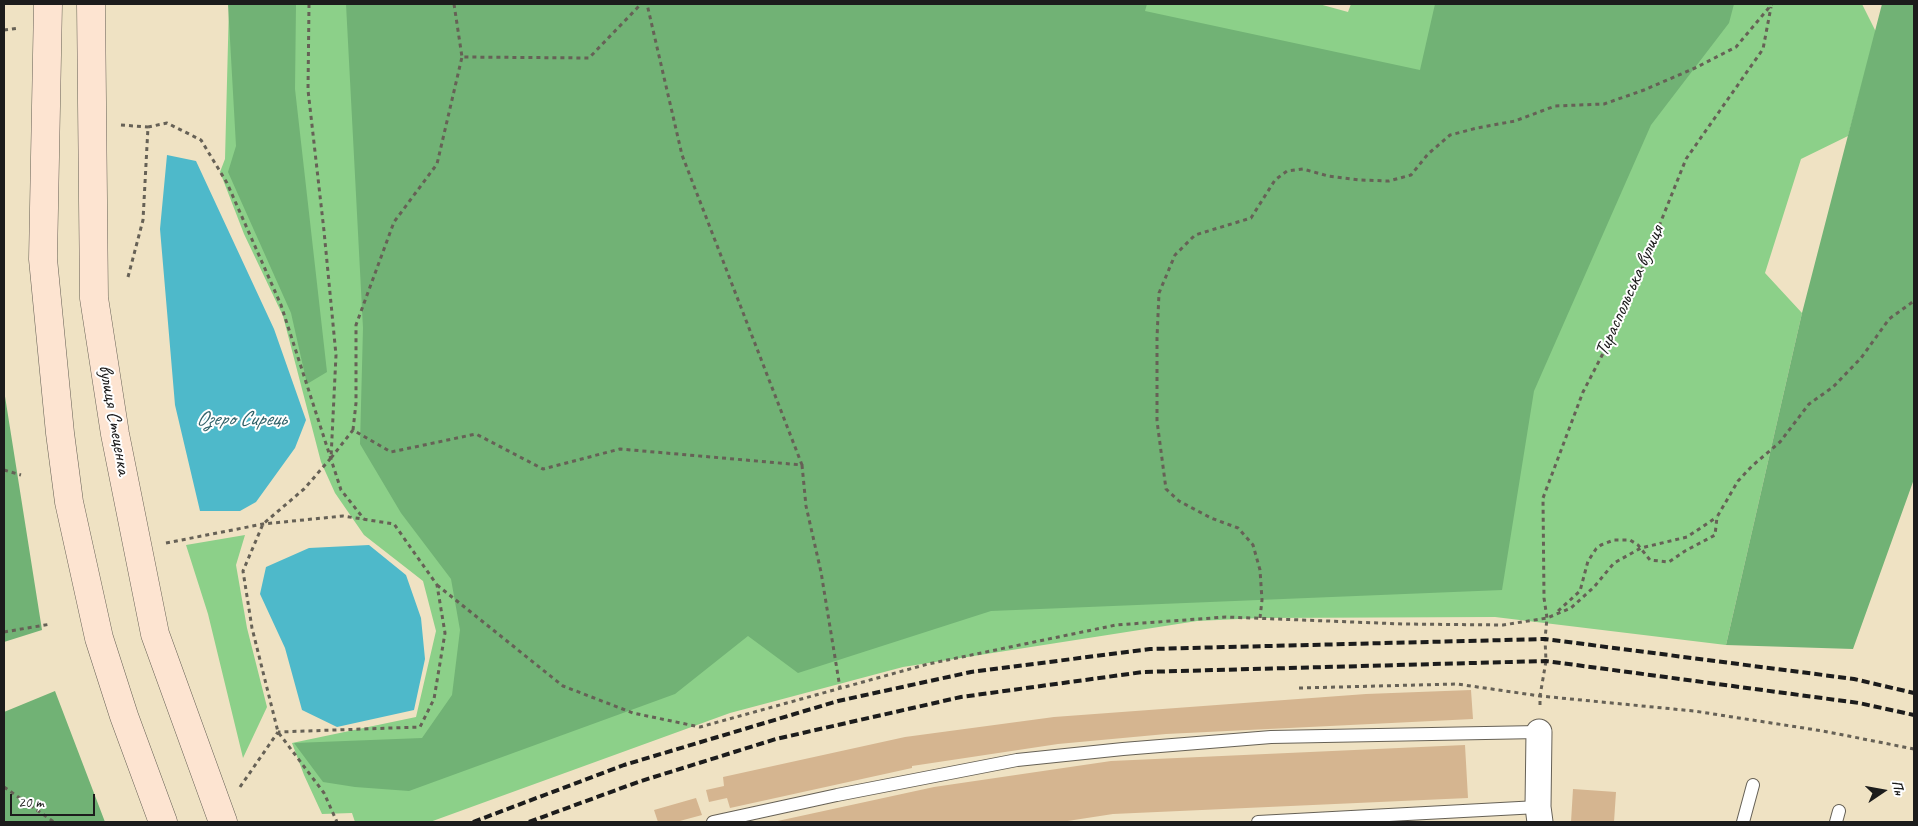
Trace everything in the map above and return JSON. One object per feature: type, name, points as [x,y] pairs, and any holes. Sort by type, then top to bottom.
[{"type":"main road","points":[[48,4],[43,259],[51,355],[69,502],[99,638],[124,716],[163,822]]},
{"type":"main road","name":"вулиця Стеценка","points":[[91,4],[90,76],[94,298],[114,434],[156,634],[224,822]]},
{"type":"street","points":[[1539,732],[1539,815]]},
{"type":"lane","points":[[713,822],[837,795],[1017,760],[1271,737],[1539,732]]},
{"type":"lane","points":[[1743,822],[1753,785]]},
{"type":"lane","points":[[1258,822],[1539,815]]},
{"type":"path","points":[[309,4],[308,90],[336,355],[331,458]]},
{"type":"path","points":[[337,822],[324,793],[278,732],[252,628],[243,571],[262,524],[304,489],[353,430],[356,403],[356,325],[394,222],[437,164],[462,57],[454,4]]},
{"type":"path","points":[[462,57],[590,58],[642,4]]},
{"type":"path","points":[[647,4],[682,155],[802,465],[806,506],[821,572],[840,688]]},
{"type":"path","points":[[1260,618],[1262,600],[1260,570],[1253,545],[1238,528],[1211,518],[1179,501],[1166,489],[1157,421],[1157,338],[1159,293],[1175,255],[1195,235],[1251,218],[1275,180],[1287,171],[1303,169],[1328,176],[1389,181],[1411,175],[1428,154],[1450,135],[1515,121],[1555,106],[1604,104],[1644,90],[1695,68],[1736,47],[1772,4]]},
{"type":"path","name":"Тираспольська вулиця","points":[[1539,732],[1540,696],[1546,661],[1545,639],[1547,618],[1544,598],[1543,498],[1583,392],[1625,311],[1686,159],[1763,49],[1772,4]]},
{"type":"path","points":[[4,30],[22,27]]},
{"type":"path","points":[[120,124],[148,127],[167,123],[201,140],[227,183],[281,305],[341,490],[364,519]]},
{"type":"path","points":[[128,277],[143,220],[148,127]]},
{"type":"path","points":[[1547,618],[1563,608],[1580,591],[1588,561],[1596,548],[1614,540],[1630,540],[1641,548],[1650,560],[1669,562],[1715,535],[1717,518],[1738,481],[1780,442],[1809,404],[1833,387],[1861,358],[1889,320],[1914,301]]},
{"type":"path","points":[[353,430],[391,452],[476,434],[543,469],[620,449],[802,465]]},
{"type":"path","points":[[4,470],[21,475]]},
{"type":"path","points":[[164,544],[262,524],[343,516],[394,524],[437,585],[562,686],[633,713],[700,727],[928,664],[1116,626],[1226,617],[1503,625],[1547,618],[1571,608],[1594,587],[1614,563],[1641,548],[1687,537],[1717,518]]},
{"type":"path","points":[[278,732],[420,727],[434,699],[445,633],[437,585]]},
{"type":"path","points":[[4,632],[51,624]]},
{"type":"path","points":[[1299,688],[1457,684],[1540,696],[1694,711],[1823,730],[1914,749]]},
{"type":"path","points":[[239,788],[278,732]]},
{"type":"path","points":[[4,787],[54,822]]},
{"type":"green space","points":[[228,4],[296,4],[295,89],[327,372],[307,384],[291,313],[228,172],[236,146]]},
{"type":"green space","points":[[229,4],[1319,4],[1348,12],[1351,4],[1862,4],[1876,32],[1848,136],[1801,159],[1765,273],[1802,313],[1726,645],[1495,617],[1260,618],[1197,621],[903,667],[730,713],[430,822],[355,822],[352,813],[322,814],[292,743],[416,717],[436,631],[423,581],[364,535],[335,493],[321,462],[283,316],[244,234],[220,172],[225,159]]},
{"type":"green space","points":[[346,4],[1147,4],[1145,11],[1420,70],[1435,4],[1734,4],[1729,23],[1651,125],[1534,391],[1502,590],[991,611],[798,673],[748,636],[675,694],[409,791],[355,787],[323,782],[294,743],[422,738],[452,695],[460,630],[451,579],[401,513],[360,444],[363,328]]},
{"type":"green space","points":[[1882,4],[1914,4],[1914,479],[1853,649],[1726,645],[1802,313]]},
{"type":"green space","points":[[4,390],[42,630],[4,642]]},
{"type":"green space","points":[[245,535],[236,565],[247,628],[267,707],[243,758],[208,614],[186,545]]},
{"type":"green space","points":[[55,691],[105,822],[4,822],[4,712]]},
{"type":"water","name":"Озеро Сирець","points":[[167,155],[196,161],[274,329],[306,420],[295,448],[256,502],[240,511],[200,511],[175,405],[160,229]]},
{"type":"water","points":[[369,545],[406,575],[421,618],[425,659],[414,710],[337,727],[302,710],[285,648],[260,594],[266,567],[309,548]]},
{"type":"building","points":[[1471,690],[1473,719],[1166,734],[1058,744],[912,766],[912,768],[730,808],[727,798],[709,802],[706,790],[724,786],[723,777],[905,737],[1054,717],[1366,694]]},
{"type":"building","points":[[1465,745],[1468,798],[1113,814],[1061,822],[773,822],[934,787],[1111,761]]},
{"type":"building","points":[[1573,789],[1616,792],[1614,822],[1571,822]]},
{"type":"building","points":[[696,798],[702,815],[676,822],[658,822],[654,810]]},
{"type":"railway","points":[[473,822],[624,765],[838,701],[971,672],[1150,649],[1545,639],[1854,679],[1914,693]]},
{"type":"railway","points":[[529,822],[638,782],[776,739],[961,697],[1143,672],[1546,661],[1859,703],[1914,715]]}]
